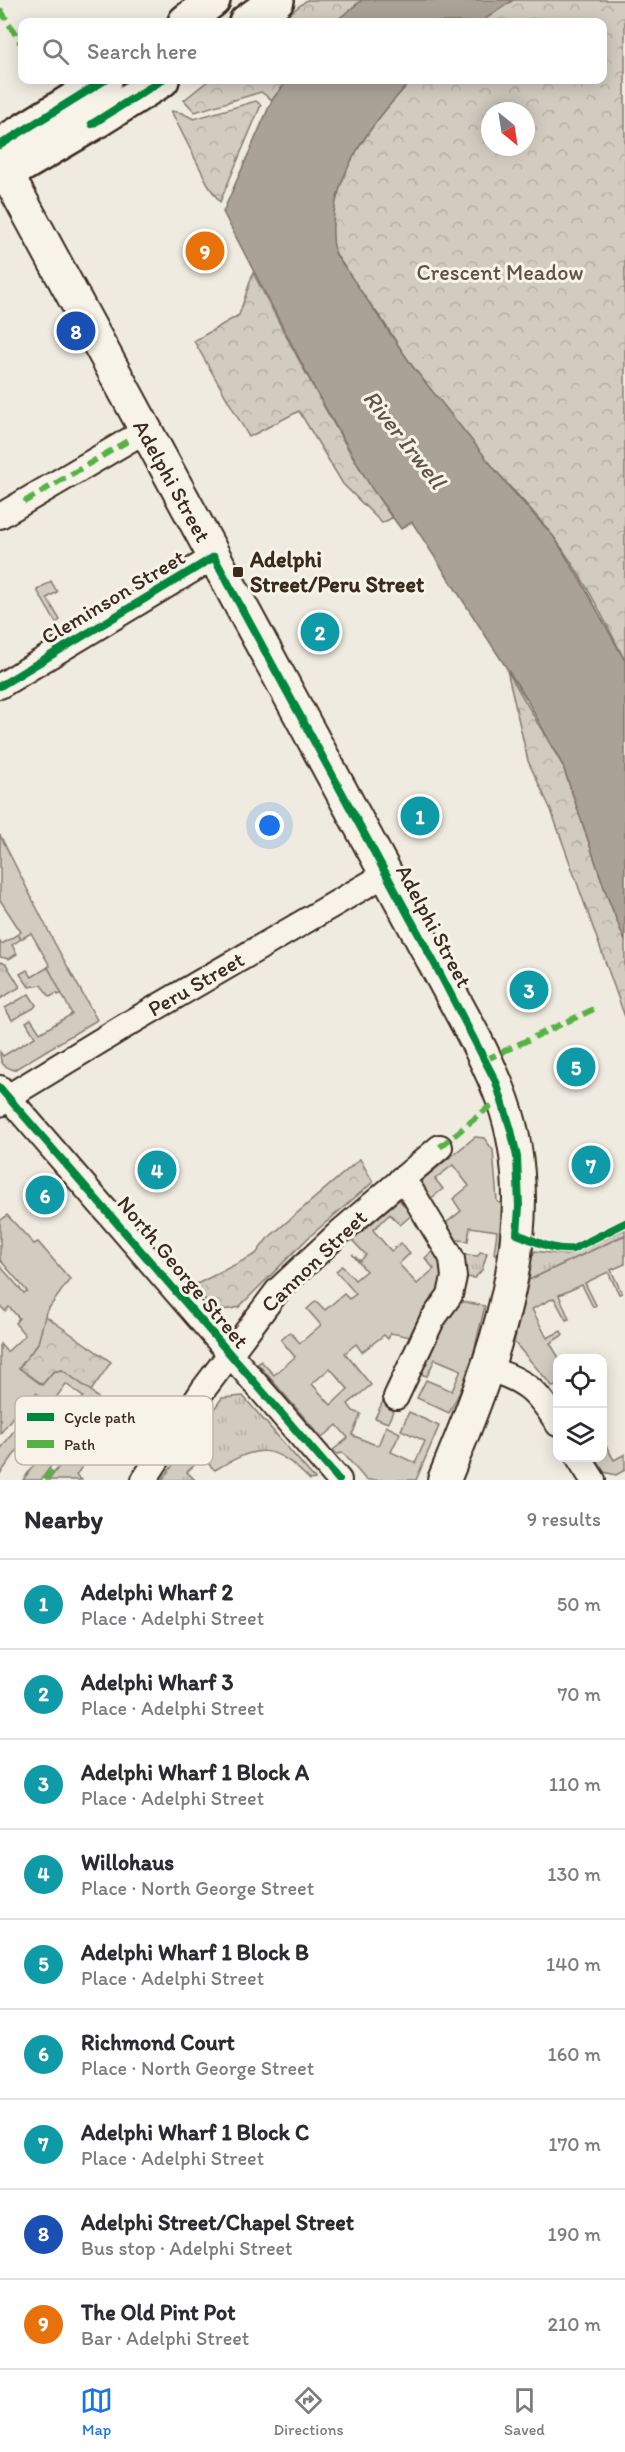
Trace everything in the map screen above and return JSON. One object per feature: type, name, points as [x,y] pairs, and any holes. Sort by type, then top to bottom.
[{"type":"highway","points":[[190,18],[213,0]]},
{"type":"highway","points":[[252,18],[277,0]]},
{"type":"highway","points":[[2,164],[100,84]]},
{"type":"highway","points":[[2,164],[92,124],[156,84]]},
{"type":"main road","name":"Adelphi Street","points":[[2,164],[496,1082],[517,1157],[519,1207],[517,1234],[504,1308],[489,1369],[444,1480]]},
{"type":"street","points":[[0,516],[131,439]]},
{"type":"street","name":"Cleminson Street","points":[[0,686],[214,557]]},
{"type":"street","name":"Peru Street","points":[[3,1097],[386,874]]},
{"type":"street","name":"North George Street","points":[[3,1097],[121,1226],[339,1480]]},
{"type":"street","name":"Cannon Street","points":[[201,1396],[229,1354],[278,1290],[401,1179],[440,1147]]},
{"type":"street","points":[[396,1397],[432,1320],[450,1295],[454,1277],[453,1259],[412,1192],[401,1179]]},
{"type":"street","points":[[489,1369],[518,1379],[532,1388],[553,1416]]},
{"type":"street","points":[[582,1462],[593,1480]]},
{"type":"street","name":"Cannon Street","points":[[144,1480],[154,1465]]},
{"type":"green space","points":[[307,0],[362,0],[340,18],[284,18]]},
{"type":"green space","name":"Crescent Meadow","points":[[513,0],[625,0],[625,661],[592,596],[563,549],[539,518],[495,470],[423,380],[338,259],[332,237],[332,215],[337,194],[356,152],[383,113],[408,84],[607,84],[607,18],[487,18]]},
{"type":"green space","points":[[204,84],[285,84],[272,100],[261,92],[195,112],[184,100]]},
{"type":"green space","points":[[256,101],[261,105],[220,202],[210,188],[171,111],[194,119]]},
{"type":"green space","points":[[253,273],[336,429],[392,518],[382,523],[343,484],[299,411],[249,437],[194,341],[239,315]]},
{"type":"green space","points":[[51,581],[57,592],[47,598],[60,620],[56,623],[37,590]]},
{"type":"green space","points":[[507,670],[563,766],[606,893],[625,941],[625,1017],[551,810],[528,761]]},
{"type":"green space","points":[[0,835],[54,942],[97,1020],[14,1070],[3,1064],[0,1052],[3,1056],[35,1037],[26,1022],[31,1019],[40,1033],[72,1014],[48,967],[50,966],[31,933],[21,939],[18,934],[21,932],[0,900]]},
{"type":"green space","points":[[18,934],[21,939],[12,945],[17,954],[9,959],[0,957],[0,941],[2,944]]},
{"type":"green space","points":[[0,962],[6,964],[20,987],[0,999]]},
{"type":"green space","points":[[48,967],[63,993],[50,997],[41,985],[29,987],[20,974],[27,970],[32,977]]},
{"type":"green space","points":[[29,994],[36,1005],[12,1020],[5,1008]]},
{"type":"green space","points":[[475,1137],[484,1138],[493,1150],[497,1201],[502,1205],[498,1254],[494,1254],[497,1231],[470,1227],[468,1241],[457,1240],[446,1223],[461,1211],[453,1199],[469,1186],[453,1165],[435,1179],[443,1189],[429,1200],[420,1185],[421,1181]]},
{"type":"green space","points":[[360,1159],[373,1182],[309,1237],[239,1307],[217,1309],[208,1303],[193,1286],[256,1254],[267,1239]]},
{"type":"green space","points":[[399,1200],[413,1214],[400,1225],[390,1214],[373,1230],[391,1251],[401,1243],[410,1253],[399,1264],[417,1284],[434,1269],[425,1258],[436,1248],[442,1259],[443,1289],[411,1337],[391,1333],[388,1339],[384,1335],[362,1352],[356,1344],[345,1353],[371,1385],[348,1404],[353,1411],[361,1414],[352,1435],[378,1446],[386,1426],[400,1433],[391,1452],[415,1463],[425,1441],[401,1430],[409,1412],[439,1426],[416,1480],[366,1480],[343,1453],[337,1454],[333,1450],[348,1438],[337,1425],[322,1438],[258,1364],[261,1361],[274,1375],[295,1357],[281,1340],[290,1332],[300,1343],[321,1325],[307,1309],[316,1301],[325,1310],[344,1294],[349,1299],[356,1294],[336,1271],[342,1266],[355,1280],[366,1271],[352,1254],[360,1261],[366,1255],[352,1240]],"holes":[[[330,1368],[348,1389],[331,1405],[312,1384]]]},
{"type":"green space","points":[[7,1215],[34,1244],[38,1242],[70,1279],[46,1312],[38,1343],[19,1368],[42,1385],[53,1372],[62,1370],[96,1396],[82,1396],[66,1384],[57,1396],[38,1396],[36,1393],[34,1396],[15,1396],[15,1416],[0,1434],[0,1344],[7,1352],[25,1335],[15,1323],[19,1318],[9,1307],[5,1311],[0,1306],[0,1266],[24,1293],[27,1291],[0,1260],[0,1221]]},
{"type":"green space","points":[[625,1229],[625,1235],[529,1280],[531,1259],[535,1251],[566,1255],[575,1253]]},
{"type":"green space","points":[[625,1235],[625,1264],[611,1270],[622,1293],[619,1294],[608,1272],[585,1283],[596,1305],[593,1307],[582,1285],[559,1295],[569,1319],[566,1320],[554,1298],[532,1309],[547,1338],[561,1331],[563,1335],[550,1343],[557,1354],[553,1354],[553,1387],[514,1342],[529,1280]]},
{"type":"green space","points":[[480,1252],[487,1253],[482,1270],[475,1278],[464,1277],[457,1254],[478,1256]]},
{"type":"green space","points":[[459,1302],[485,1306],[468,1376],[449,1413],[417,1398],[426,1380],[452,1391],[461,1370],[435,1359],[427,1376],[420,1374],[438,1324]]},
{"type":"green space","points":[[44,1315],[111,1362],[91,1391],[62,1370],[53,1372],[42,1385],[19,1368],[38,1343]]},
{"type":"green space","points":[[243,1396],[315,1479],[310,1480],[286,1459],[265,1451],[243,1456],[215,1470],[210,1465],[213,1465],[213,1410],[222,1398]]},
{"type":"green space","points":[[383,1401],[395,1406],[388,1423],[375,1418]]},
{"type":"green space","points":[[15,1429],[15,1454],[0,1474],[0,1450]]},
{"type":"green space","points":[[607,1448],[614,1460],[625,1454],[625,1470],[616,1475],[604,1472],[598,1462],[607,1462]]},
{"type":"green space","points":[[34,1465],[52,1465],[41,1480],[23,1480]]},
{"type":"green space","points":[[60,1465],[83,1465],[76,1475],[82,1480],[49,1480]]},
{"type":"green space","points":[[173,1465],[194,1465],[187,1472],[195,1480],[162,1480]]},
{"type":"water","points":[[362,0],[513,0],[487,18],[340,18]]},
{"type":"water","name":"River Irwell","points":[[285,84],[408,84],[365,137],[342,181],[333,228],[335,253],[413,367],[510,488],[554,537],[625,661],[625,941],[606,893],[563,766],[526,698],[412,522],[401,529],[372,489],[317,393],[223,212],[272,100]]},
{"type":"marked path","points":[[0,9],[18,38]]},
{"type":"marked path","points":[[24,502],[131,439]]},
{"type":"marked path","points":[[485,1060],[594,1009]]},
{"type":"marked path","points":[[440,1147],[489,1107],[503,1101]]},
{"type":"marked path","points":[[45,1480],[56,1465]]},
{"type":"cycle path","points":[[0,145],[99,84]]},
{"type":"cycle path","points":[[92,124],[156,84]]},
{"type":"cycle path","points":[[0,686],[214,557],[436,966],[496,1082],[517,1157],[519,1207],[517,1234],[551,1247],[573,1249],[625,1223]]},
{"type":"cycle path","points":[[0,1088],[339,1480]]},
{"type":"place","name":"The Old Pint Pot","points":[[205,251]]},
{"type":"place","name":"Adelphi Street/Chapel Street","points":[[76,331]]},
{"type":"place","name":"Adelphi Street/Peru Street","points":[[238,572]]},
{"type":"place","name":"Adelphi Wharf 3","points":[[320,632]]},
{"type":"place","name":"Adelphi Wharf 2","points":[[420,816]]},
{"type":"place","name":"Adelphi Wharf 1 Block A","points":[[529,990]]},
{"type":"place","name":"Adelphi Wharf 1 Block B","points":[[576,1067]]},
{"type":"place","name":"Adelphi Wharf 1 Block C","points":[[591,1165]]},
{"type":"place","name":"Willohaus","points":[[157,1170]]},
{"type":"place","name":"Richmond Court","points":[[45,1195]]}]
